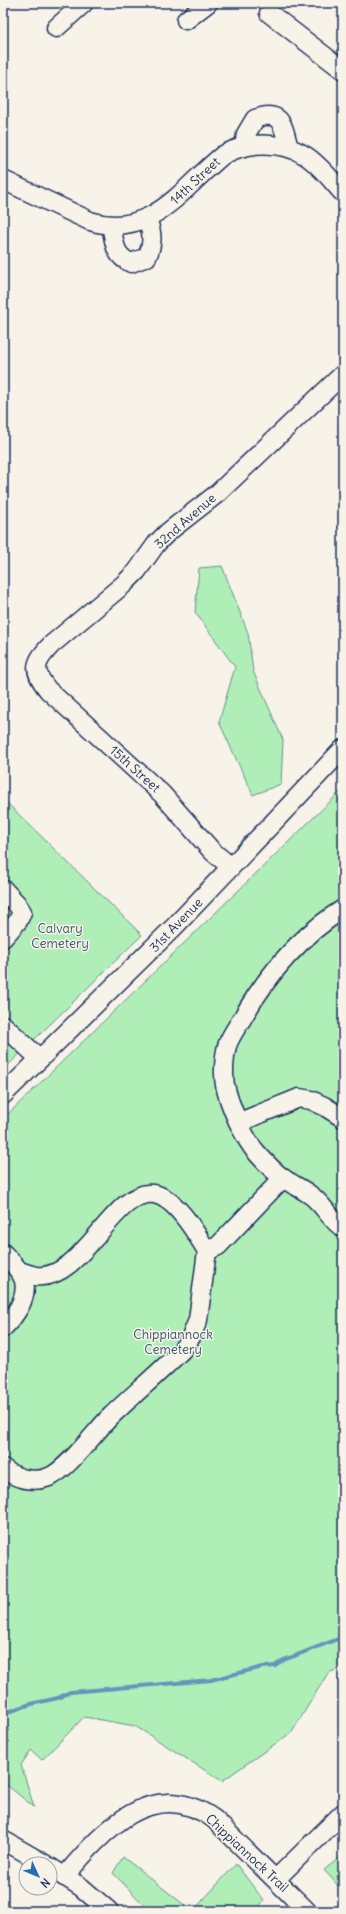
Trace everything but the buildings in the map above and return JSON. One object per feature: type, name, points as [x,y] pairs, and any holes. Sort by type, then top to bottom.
[{"type":"street","points":[[56,28],[84,3]]},
{"type":"street","points":[[186,20],[208,3]]},
{"type":"street","points":[[269,13],[343,70]]},
{"type":"street","points":[[244,147],[250,125],[255,119],[270,115],[278,119],[283,124],[289,148]]},
{"type":"street","name":"14th Street","points":[[4,184],[90,221],[112,225],[147,218],[166,207],[230,150],[259,145],[289,148],[306,155],[343,193]]},
{"type":"street","points":[[112,225],[113,243],[116,252],[124,260],[131,263],[147,257],[152,247],[152,236],[147,218]]},
{"type":"street","name":"32nd Avenue","points":[[36,672],[40,657],[51,645],[124,584],[137,571],[157,543],[168,532],[218,493],[343,374]]},
{"type":"street","name":"15th Street","points":[[36,672],[48,690],[162,794],[212,850],[231,867]]},
{"type":"street","name":"31st Avenue","points":[[3,1095],[126,975],[343,749]]},
{"type":"street","points":[[3,889],[18,904],[22,912],[18,921],[3,938]]},
{"type":"street","points":[[343,909],[325,920],[284,958],[265,982],[227,1046],[224,1073],[225,1085],[230,1100],[256,1152],[283,1178],[309,1194],[343,1228]]},
{"type":"street","points":[[3,1025],[40,1059]]},
{"type":"street","points":[[240,1122],[299,1098],[311,1100],[343,1118]]},
{"type":"street","points":[[207,1251],[218,1246],[283,1178]]},
{"type":"street","points":[[3,1468],[16,1477],[30,1480],[49,1477],[63,1467],[110,1417],[182,1350],[191,1337],[198,1320],[207,1251],[180,1212],[168,1201],[155,1194],[142,1194],[132,1200],[119,1212],[79,1255],[61,1270],[37,1276],[19,1271]]},
{"type":"street","points":[[3,1254],[19,1271],[24,1281],[22,1303],[14,1317],[3,1328]]},
{"type":"street","name":"Chippiannock Trail","points":[[58,1871],[84,1853],[123,1818],[138,1809],[152,1804],[174,1804],[202,1810],[214,1819],[307,1911]]},
{"type":"street","points":[[276,1879],[343,1813]]},
{"type":"street","points":[[3,1840],[31,1856]]},
{"type":"street","points":[[58,1873],[109,1911]]},
{"type":"green space","points":[[222,566],[248,633],[253,671],[283,740],[281,784],[253,795],[219,722],[235,667],[195,612],[199,568]]},
{"type":"green space","name":"Chippiannock Cemetery","points":[[343,789],[343,1667],[328,1673],[292,1732],[222,1781],[135,1726],[84,1717],[42,1760],[31,1750],[21,1765],[34,1807],[3,1782],[3,1119]]},
{"type":"green space","name":"Calvary Cemetery","points":[[3,799],[142,935],[3,1070]]},
{"type":"green space","points":[[343,1855],[343,1891],[324,1870]]},
{"type":"green space","points":[[123,1857],[192,1911],[150,1911],[113,1873]]},
{"type":"green space","points":[[236,1864],[264,1901],[254,1911],[193,1911]]},
{"type":"waterway","points":[[3,1714],[31,1704],[58,1698],[70,1692],[211,1680],[263,1667],[275,1666],[284,1660],[343,1637]]}]
